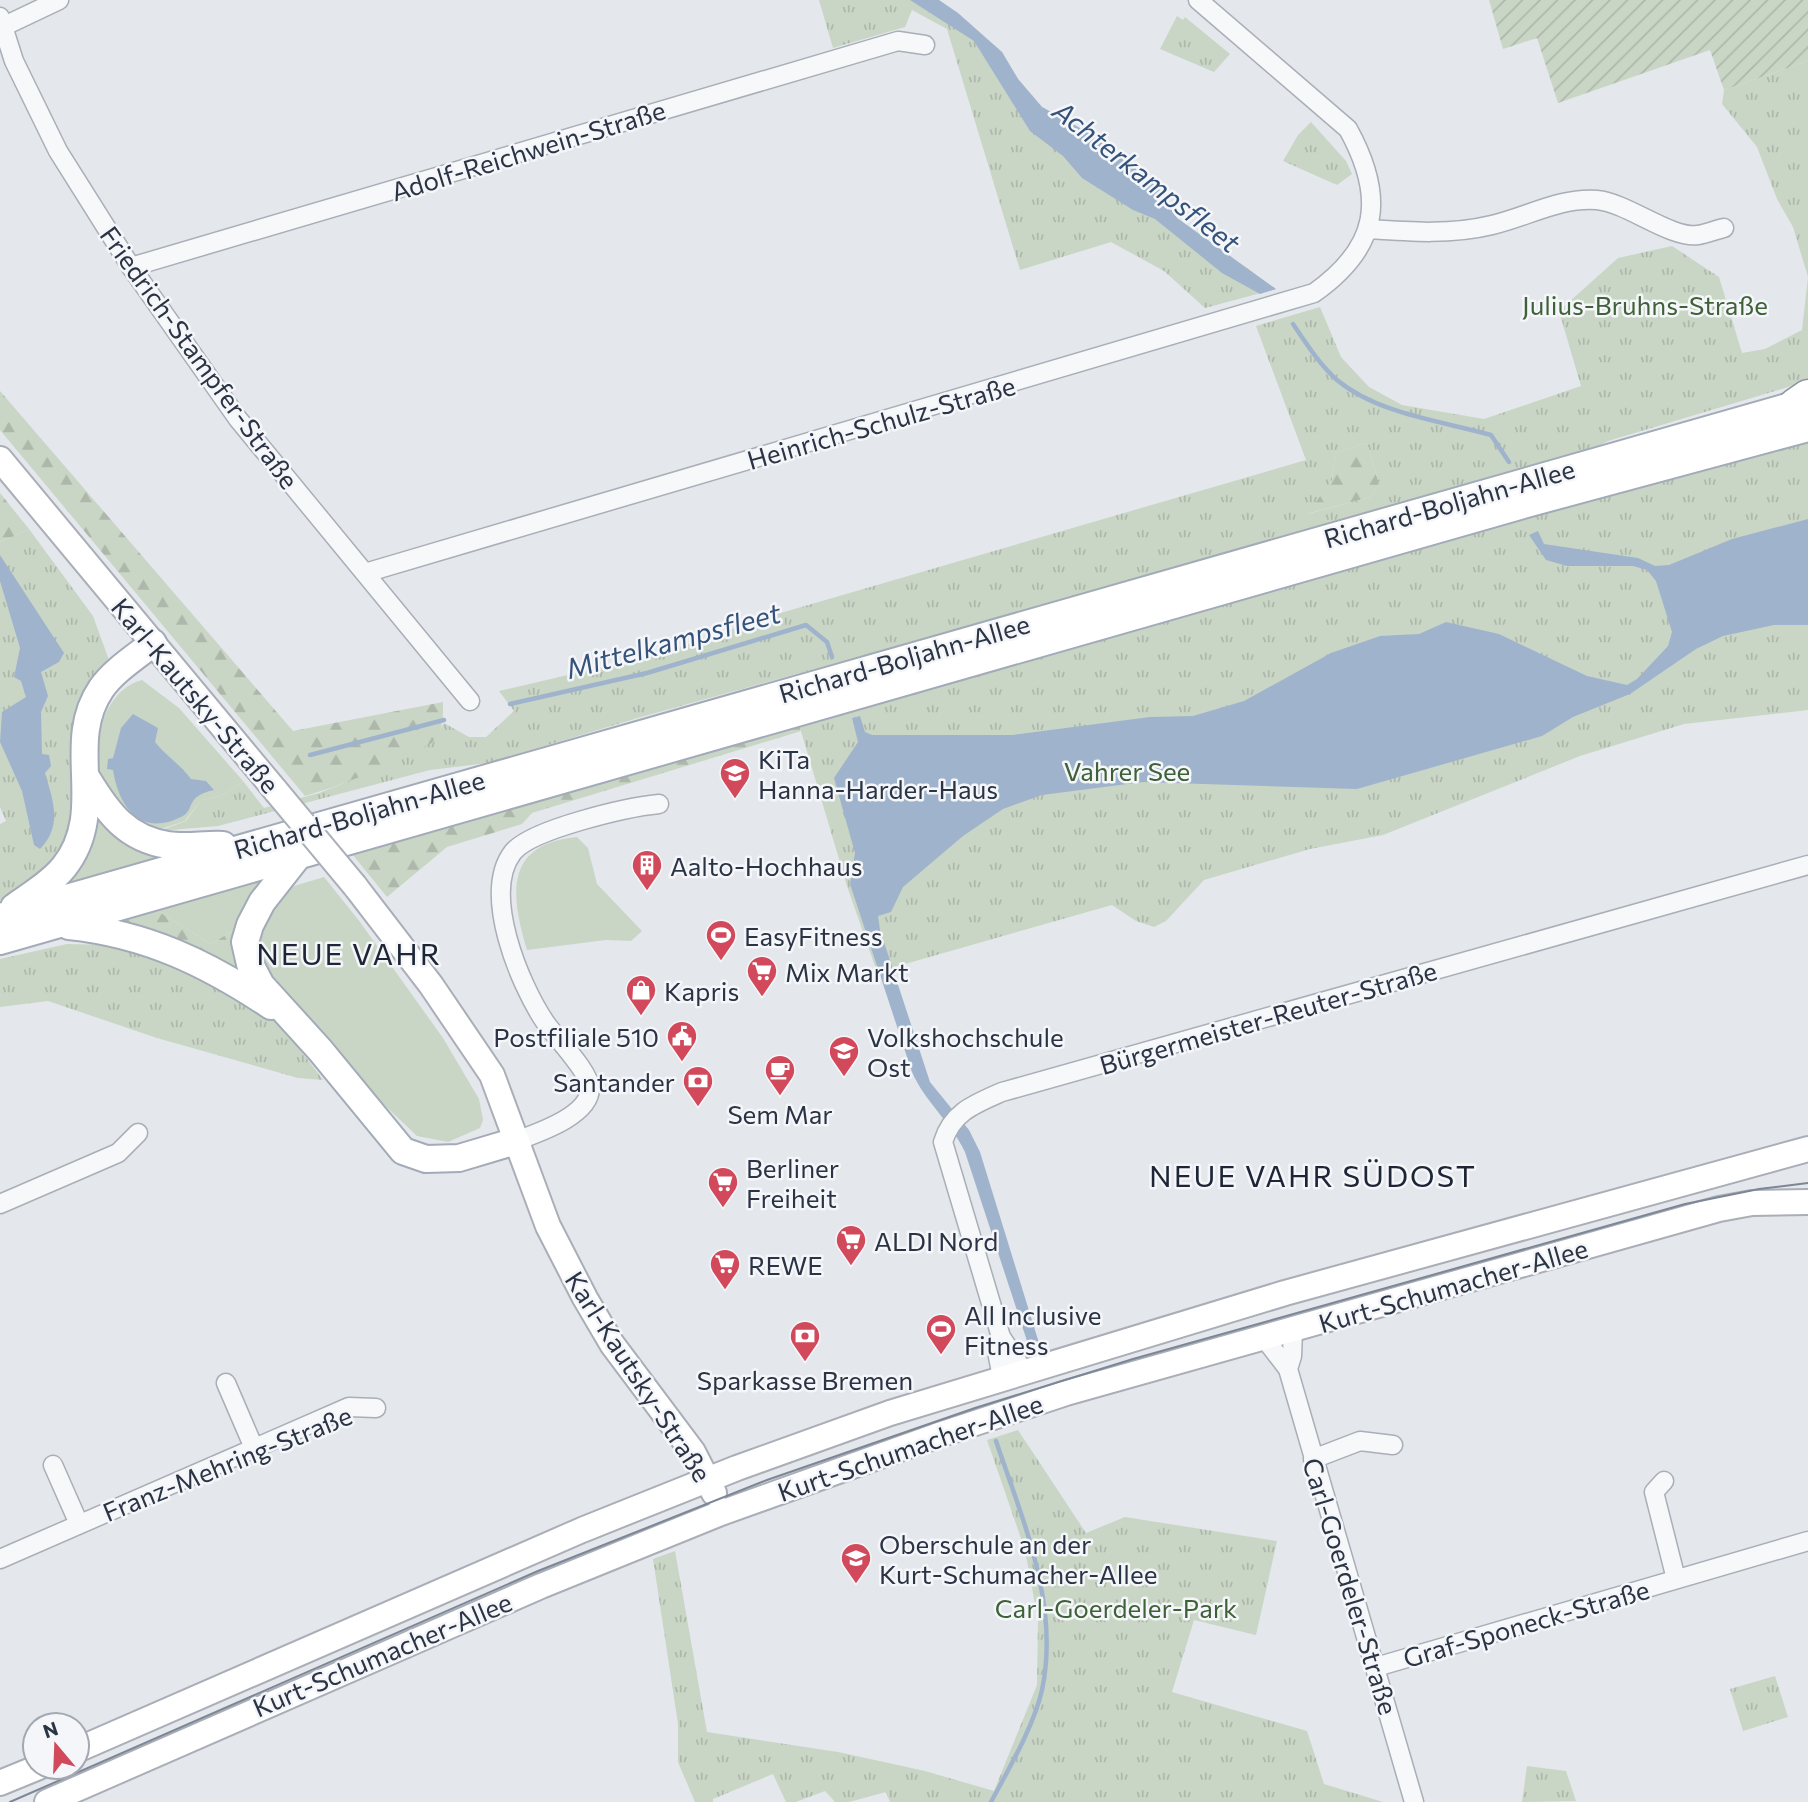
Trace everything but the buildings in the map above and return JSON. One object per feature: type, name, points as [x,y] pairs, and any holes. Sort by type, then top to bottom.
[{"type":"main road","name":"Richard-Boljahn-Allee","points":[[1,925],[246,847],[1805,407]]},
{"type":"main road","name":"Richard-Boljahn-Allee","points":[[1,925],[57,925],[1530,503],[1805,407]]},
{"type":"main road","points":[[1,925],[72,856],[82,837],[88,780],[85,727],[102,688],[153,643]]},
{"type":"main road","points":[[88,780],[117,822],[133,835],[170,846],[246,847]]},
{"type":"main road","points":[[299,855],[262,902],[245,942],[250,964],[261,985],[320,1050],[403,1151],[426,1159],[459,1158],[516,1141]]},
{"type":"main road","points":[[57,925],[110,930],[153,943],[186,957],[289,1018]]},
{"type":"street","points":[[1,24],[59,0]]},
{"type":"street","points":[[1198,0],[1348,130],[1369,175],[1373,198],[1369,229],[1449,233],[1494,225],[1572,201],[1597,200],[1619,205],[1651,222],[1695,236],[1724,228]]},
{"type":"street","name":"Friedrich-Stampfer-Straße","points":[[1,24],[14,61],[58,151],[131,267],[238,419],[470,701]]},
{"type":"street","name":"Adolf-Reichwein-Straße","points":[[131,267],[898,41],[925,45]]},
{"type":"street","name":"Heinrich-Schulz-Straße","points":[[365,573],[1314,293],[1350,264],[1369,229]]},
{"type":"street","name":"Karl-Kautsky-Straße","points":[[0,460],[355,886],[431,985],[492,1075],[548,1226],[584,1298],[612,1344],[693,1452],[721,1513]]},
{"type":"street","points":[[516,1141],[549,1129],[575,1113],[587,1100],[590,1087],[587,1076],[546,1024],[527,990],[509,940],[501,906],[503,872],[514,850],[555,829],[629,807],[659,804]]},
{"type":"street","name":"Bürgermeister-Reuter-Straße","points":[[1013,1373],[943,1142],[953,1122],[1015,1089],[1808,865]]},
{"type":"street","points":[[0,1204],[118,1153],[138,1133]]},
{"type":"street","name":"Kurt-Schumacher-Allee","points":[[91,1744],[417,1600],[708,1480],[890,1413],[1013,1373],[1285,1293],[1808,1149]]},
{"type":"street","name":"Kurt-Schumacher-Allee","points":[[47,1802],[459,1619],[721,1513],[1066,1393],[1719,1209],[1752,1203],[1808,1202]]},
{"type":"street","name":"Carl-Goerdeler-Straße","points":[[1288,1369],[1292,1356],[1293,1331]]},
{"type":"street","name":"Carl-Goerdeler-Straße","points":[[1265,1339],[1288,1369],[1415,1802]]},
{"type":"street","points":[[226,1382],[254,1448]]},
{"type":"street","name":"Franz-Mehring-Straße","points":[[0,1559],[349,1407],[376,1408]]},
{"type":"street","points":[[1313,1459],[1360,1441],[1393,1445]]},
{"type":"street","name":"Franz-Mehring-Straße","points":[[53,1465],[79,1524]]},
{"type":"street","name":"Graf-Sponeck-Straße","points":[[1664,1481],[1654,1492],[1676,1579]]},
{"type":"street","name":"Graf-Sponeck-Straße","points":[[1376,1667],[1808,1541]]},
{"type":"street","points":[[0,1783],[21,1774]]},
{"type":"green space","points":[[819,0],[939,0],[1002,52],[1018,79],[1042,107],[1087,132],[1133,166],[1161,191],[1177,218],[1276,289],[1205,308],[1164,271],[1111,242],[1020,270],[947,29],[912,10],[905,27],[833,48]]},
{"type":"green space","points":[[1489,0],[1808,0],[1808,61],[1724,90],[1710,50],[1558,103],[1537,38],[1503,49]]},
{"type":"green space","points":[[1177,16],[1183,20],[1185,17],[1230,54],[1214,72],[1160,49]]},
{"type":"green space","points":[[1808,61],[1808,277],[1793,227],[1777,199],[1757,147],[1722,104],[1724,90]]},
{"type":"green space","points":[[1311,122],[1346,161],[1352,174],[1337,185],[1283,161],[1298,135]]},
{"type":"green space","name":"Julius-Bruhns-Straße","points":[[1672,246],[1719,277],[1742,353],[1765,349],[1802,330],[1808,277],[1808,381],[1608,441],[1578,457],[641,717],[488,763],[430,770],[218,826],[159,831],[186,821],[201,800],[224,794],[243,781],[264,808],[319,793],[385,767],[432,743],[444,723],[469,737],[486,737],[514,711],[499,691],[666,652],[767,617],[1306,460],[1256,326],[1320,307],[1341,357],[1369,387],[1402,405],[1484,419],[1581,386],[1559,311],[1618,258]],"holes":[[[1367,443],[1379,484],[1371,497],[1307,514],[1332,480],[1335,453]]]},
{"type":"green space","points":[[0,391],[293,731],[443,702],[442,724],[436,739],[423,750],[391,765],[305,796],[0,430]]},
{"type":"green space","name":"Vahrer See","points":[[1808,439],[1808,710],[1684,724],[1580,756],[1383,835],[1310,849],[1204,880],[1166,921],[1154,927],[1136,921],[1112,905],[877,972],[847,886],[798,721]]},
{"type":"green space","points":[[1367,443],[1379,484],[1371,497],[1306,514],[1332,480],[1335,453]]},
{"type":"green space","points":[[0,493],[29,529],[0,542]]},
{"type":"green space","points":[[29,529],[93,616],[109,660],[82,697],[71,732],[79,809],[69,851],[11,897],[0,900],[0,824],[6,821],[0,807],[0,542]]},
{"type":"green space","points":[[142,680],[179,708],[243,781],[224,794],[201,800],[185,821],[146,834],[105,792],[98,772],[97,756],[98,740],[108,709],[128,686]]},
{"type":"green space","points":[[798,721],[801,731],[532,813],[522,824],[447,847],[387,897],[352,854]]},
{"type":"green space","points":[[90,795],[181,854],[46,896]]},
{"type":"green space","points":[[577,837],[588,848],[597,884],[642,931],[631,941],[606,940],[527,950],[516,892],[518,876],[524,862],[536,850],[553,842]]},
{"type":"green space","points":[[273,871],[247,922],[211,944],[151,907]]},
{"type":"green space","points":[[324,877],[360,922],[443,1038],[479,1099],[483,1120],[480,1128],[448,1142],[417,1136],[357,1079],[264,971],[256,926],[284,889]]},
{"type":"green space","points":[[151,907],[211,944],[247,922],[248,974],[185,952],[138,925],[114,921]]},
{"type":"green space","points":[[67,944],[112,945],[149,953],[259,1006],[285,1029],[323,1080],[298,1078],[157,1038],[48,1001],[0,1007],[0,959]]},
{"type":"green space","name":"Carl-Goerdeler-Park","points":[[1018,1430],[1086,1533],[1125,1517],[1277,1541],[1256,1635],[1194,1620],[1172,1692],[1307,1731],[1324,1784],[1383,1802],[890,1802],[886,1792],[849,1802],[835,1802],[825,1791],[796,1802],[786,1802],[773,1774],[713,1799],[713,1802],[695,1802],[678,1762],[678,1724],[653,1559],[675,1551],[707,1732],[838,1752],[925,1771],[994,1791],[1037,1685],[1038,1620],[1025,1550],[987,1440]]},
{"type":"green space","points":[[1775,1676],[1788,1717],[1743,1731],[1730,1689]]},
{"type":"green space","points":[[1527,1766],[1566,1771],[1576,1801],[1522,1802]]},
{"type":"water","points":[[910,0],[939,0],[958,13],[1002,52],[1018,79],[1042,107],[1087,132],[1133,166],[1161,191],[1177,218],[1276,289],[1260,294],[1222,273],[1155,219],[1133,210],[1082,178],[1063,156],[1030,131],[974,41]]},
{"type":"water","name":"Vahrer See","points":[[1808,519],[1808,625],[1774,625],[1723,636],[1696,649],[1630,694],[1573,717],[1542,736],[1357,789],[1143,782],[1042,795],[1003,809],[963,836],[903,887],[891,912],[878,916],[880,930],[930,1082],[969,1130],[980,1152],[1039,1343],[1029,1347],[965,1152],[912,1072],[850,884],[855,853],[834,778],[858,742],[852,718],[860,716],[865,732],[872,735],[1013,735],[1150,717],[1193,716],[1244,701],[1331,653],[1380,636],[1419,634],[1446,622],[1499,634],[1587,676],[1627,685],[1637,679],[1668,646],[1672,632],[1656,581],[1647,570],[1633,566],[1567,566],[1546,560],[1529,535],[1538,531],[1544,544],[1638,558],[1655,566],[1669,565],[1732,539]]},
{"type":"water","points":[[0,555],[64,653],[59,662],[41,672],[48,696],[41,712],[42,754],[49,755],[51,766],[45,773],[51,793],[54,822],[52,831],[40,849],[34,845],[22,791],[0,742],[2,712],[26,697],[21,681],[14,677],[20,648],[0,581]]},
{"type":"water","points":[[133,714],[158,728],[155,742],[191,779],[206,781],[214,790],[194,799],[183,816],[168,822],[155,823],[134,816],[121,796],[113,770],[107,769],[108,759],[113,758],[121,728]]},
{"type":"waterway","name":"Achterkampsfleet","points":[[1293,324],[1324,367],[1353,392],[1391,409],[1491,435],[1509,462]]},
{"type":"waterway","name":"Mittelkampsfleet","points":[[510,704],[647,673],[806,625],[827,642],[832,657]]},
{"type":"waterway","name":"Mittelkampsfleet","points":[[310,755],[444,720]]},
{"type":"waterway","name":"Mittelkampsfleet","points":[[991,1802],[1033,1718],[1042,1690],[1046,1658],[1046,1626],[1036,1564],[996,1441]]},
{"type":"tram line","points":[[10,1802],[538,1571],[767,1480],[975,1408],[1133,1359],[1685,1204],[1759,1189],[1808,1183]]},
{"type":"place","name":"KiTa Hanna-Harder-Haus","points":[[735,800]]},
{"type":"place","name":"Aalto-Hochhaus","points":[[647,892]]},
{"type":"place","name":"EasyFitness","points":[[721,962]]},
{"type":"place","name":"Mix Markt","points":[[762,998]]},
{"type":"place","name":"Kapris","points":[[641,1017]]},
{"type":"place","name":"Postfiliale 510","points":[[682,1063]]},
{"type":"place","name":"Volkshochschule Ost","points":[[844,1078]]},
{"type":"place","name":"Sem Mar","points":[[780,1097]]},
{"type":"place","name":"Santander","points":[[698,1108]]},
{"type":"place","name":"Berliner Freiheit","points":[[723,1209]]},
{"type":"place","name":"ALDI Nord","points":[[851,1267]]},
{"type":"place","name":"REWE","points":[[725,1291]]},
{"type":"place","name":"All Inclusive Fitness","points":[[941,1356]]},
{"type":"place","name":"Sparkasse Bremen","points":[[805,1363]]},
{"type":"place","name":"Oberschule an der Kurt-Schumacher-Allee","points":[[856,1585]]},
{"type":"district","name":"NEUE VAHR","points":[[349,952]]},
{"type":"district","name":"NEUE VAHR SÜDOST","points":[[1313,1174]]}]
